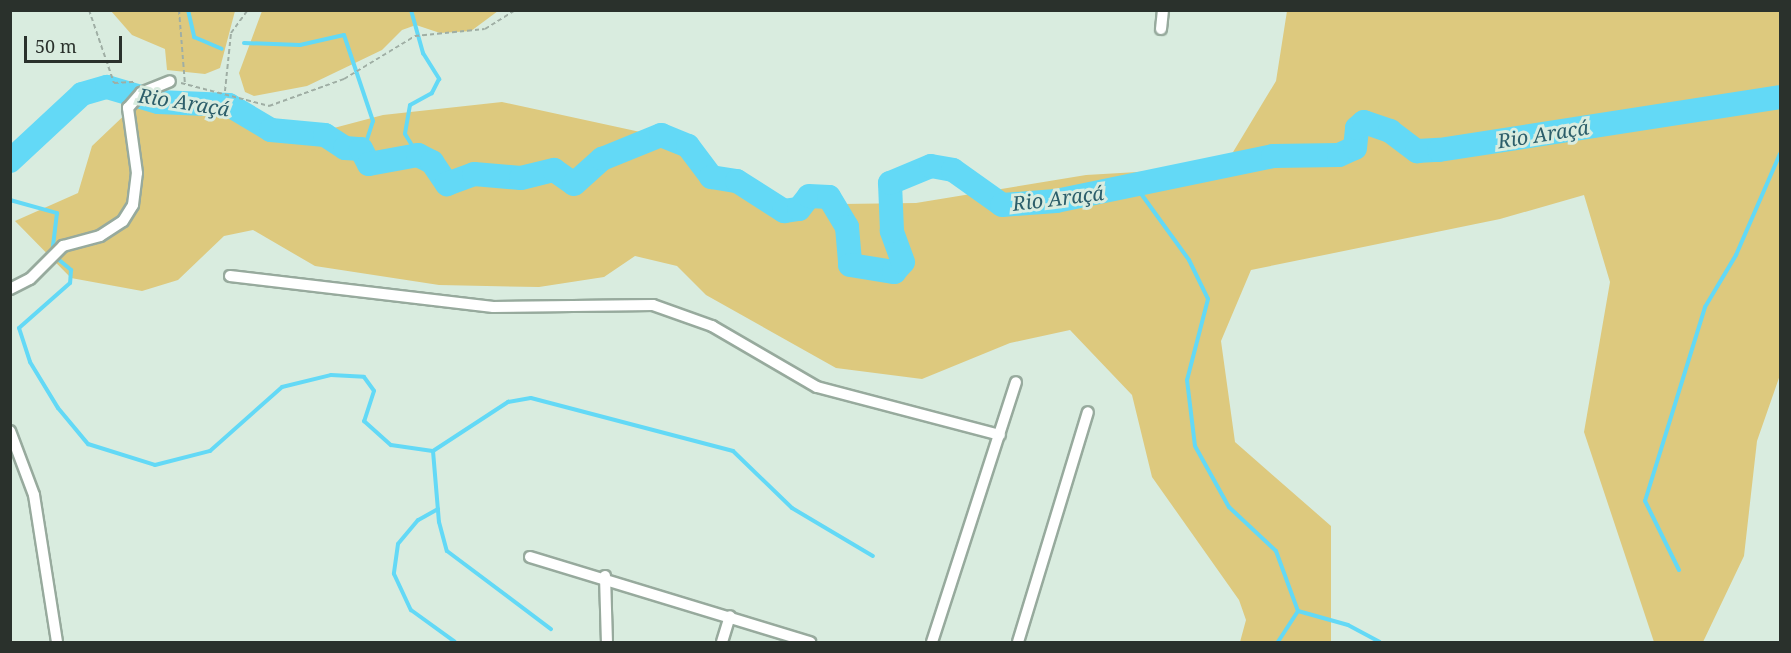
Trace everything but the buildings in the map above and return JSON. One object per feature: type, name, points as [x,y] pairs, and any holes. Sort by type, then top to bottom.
[{"type":"street","points":[[1161,29],[1164,10]]},
{"type":"street","points":[[10,289],[48,261],[60,248],[100,236],[123,221],[136,187],[134,145],[131,133],[132,102],[141,93],[170,81]]},
{"type":"street","points":[[230,276],[482,306],[653,305],[712,326],[817,387],[1000,435]]},
{"type":"street","points":[[932,642],[1016,382]]},
{"type":"street","points":[[1018,642],[1088,412]]},
{"type":"street","points":[[10,431],[34,495],[57,642]]},
{"type":"street","points":[[530,557],[605,576],[810,642]]},
{"type":"street","points":[[605,576],[607,642]]},
{"type":"street","points":[[722,642],[730,616]]},
{"type":"path","points":[[89,10],[114,83],[147,82]]},
{"type":"path","points":[[179,10],[185,84]]},
{"type":"path","points":[[225,91],[231,33],[248,10]]},
{"type":"path","points":[[170,81],[225,91],[263,107],[353,73],[415,36],[425,33],[485,29],[514,10]]},
{"type":"shaded area","points":[[262,10],[498,11],[471,31],[440,33],[416,25],[402,30],[382,50],[307,86],[254,96],[245,92],[239,73]]},
{"type":"shaded area","points":[[111,11],[235,11],[220,68],[205,74],[167,70],[165,49],[132,35]]},
{"type":"shaded area","points":[[1287,11],[1780,11],[1780,375],[1757,441],[1744,556],[1703,642],[1654,642],[1584,432],[1610,282],[1584,195],[1500,219],[1251,270],[1221,341],[1235,442],[1331,526],[1331,642],[1240,642],[1246,620],[1239,600],[1152,477],[1132,395],[1070,330],[1010,343],[922,379],[836,368],[706,295],[677,266],[635,256],[604,277],[539,287],[439,285],[315,266],[253,230],[224,236],[178,280],[142,291],[71,278],[15,221],[78,193],[92,146],[133,107],[223,100],[315,133],[383,115],[502,102],[668,138],[767,205],[916,203],[1086,175],[1224,167],[1276,81]]},
{"type":"waterway","points":[[188,10],[194,37],[222,49]]},
{"type":"waterway","points":[[411,10],[423,53],[439,79],[432,93],[410,105],[405,134],[418,155]]},
{"type":"waterway","points":[[244,43],[300,45],[344,35],[373,121],[363,151]]},
{"type":"waterway","name":"Rio Araçá","points":[[10,161],[82,94],[107,87],[158,102],[229,105],[271,130],[325,135],[345,148],[361,149],[369,164],[418,155],[432,162],[447,184],[474,174],[521,178],[554,170],[574,184],[602,159],[661,135],[688,146],[711,177],[737,181],[784,211],[799,209],[809,196],[829,197],[847,227],[850,265],[894,272],[903,262],[892,231],[890,183],[931,166],[953,170],[1002,205],[1056,201],[1273,156],[1339,155],[1355,148],[1357,128],[1364,122],[1390,131],[1417,151],[1439,150],[1780,97]]},
{"type":"waterway","points":[[1679,570],[1645,501],[1705,307],[1736,255],[1780,154]]},
{"type":"waterway","points":[[1134,184],[1189,260],[1208,299],[1187,380],[1195,446],[1229,507],[1276,551],[1298,611],[1278,642]]},
{"type":"waterway","points":[[10,200],[57,213],[52,254],[71,270],[70,283],[19,328],[30,362],[58,408],[88,444],[155,465],[210,451],[282,387],[331,375],[364,377],[374,391],[364,421],[391,445],[433,451],[508,402],[531,398],[733,451],[792,508],[873,556]]},
{"type":"waterway","points":[[433,451],[439,522],[447,551],[551,629]]},
{"type":"waterway","points":[[438,509],[418,520],[398,544],[394,574],[411,610],[455,642]]},
{"type":"waterway","points":[[1298,611],[1348,625],[1380,642]]}]
